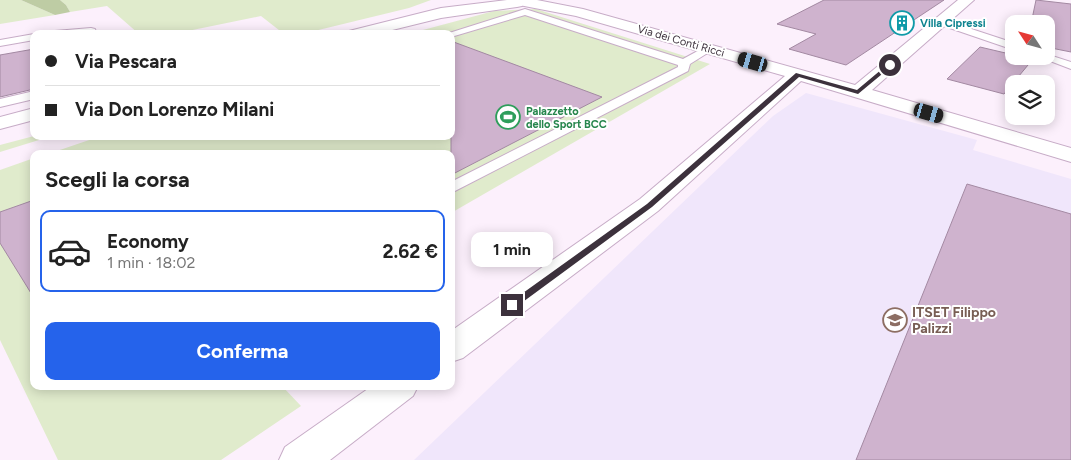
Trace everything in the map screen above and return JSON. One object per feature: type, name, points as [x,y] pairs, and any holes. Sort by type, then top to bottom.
[{"type":"street","points":[[441,13],[473,0]]},
{"type":"street","points":[[495,0],[525,2]]},
{"type":"street","name":"Via dei Conti Ricci","points":[[550,0],[578,12]]},
{"type":"street","points":[[858,92],[967,0]]},
{"type":"street","points":[[371,30],[441,13],[525,2]]},
{"type":"street","name":"Via dei Conti Ricci","points":[[525,2],[578,12],[798,74],[1071,155]]},
{"type":"street","points":[[455,346],[649,205],[798,74]]},
{"type":"street","points":[[0,123],[30,115]]},
{"type":"street","points":[[299,460],[395,390]]},
{"type":"lane","points":[[455,33],[525,12],[684,63],[709,49]]},
{"type":"lane","points":[[941,22],[1005,44]]},
{"type":"lane","points":[[0,43],[30,38]]},
{"type":"lane","points":[[1055,60],[1071,66]]},
{"type":"lane","points":[[455,186],[684,69],[684,63]]},
{"type":"lane","points":[[0,103],[30,96]]},
{"type":"shaded area","name":"ITSET Filippo Palizzi","points":[[806,93],[977,140],[973,150],[1071,179],[1071,460],[414,460],[773,116]]},
{"type":"green space","points":[[0,0],[21,0],[55,15],[0,24]]},
{"type":"green space","points":[[21,0],[60,0],[70,12],[55,15]]},
{"type":"green space","points":[[60,0],[431,0],[409,8],[318,30],[279,30],[261,16],[193,30],[134,30],[107,6],[70,12]]},
{"type":"green space","points":[[536,9],[710,64],[455,211],[455,150],[60,150],[89,140],[455,140],[455,30],[423,30],[494,11]]},
{"type":"green space","points":[[30,137],[30,140],[39,140],[0,152],[0,145]]},
{"type":"green space","points":[[30,159],[30,390],[286,390],[301,406],[221,460],[58,460],[0,340],[0,170]]},
{"type":"building","points":[[824,0],[944,0],[846,65],[789,49],[816,34],[777,24]]},
{"type":"building","points":[[1036,0],[1071,4],[1071,52],[1055,49],[1055,15],[1033,15]]},
{"type":"building","name":"Palazzetto dello Sport BCC","points":[[455,42],[602,97],[455,173],[455,150],[451,150],[451,140],[455,140]]},
{"type":"building","points":[[980,47],[1005,53],[1005,65],[1028,65],[1020,75],[1005,75],[1004,94],[947,79]]},
{"type":"building","points":[[30,50],[30,90],[0,97],[0,55]]},
{"type":"building","name":"ITSET Filippo Palizzi","points":[[967,184],[1071,214],[1071,460],[856,460]]},
{"type":"building","points":[[30,201],[30,292],[0,243],[0,212]]},
{"type":"place","name":"Villa Cipressi","points":[[902,23]]},
{"type":"place","name":"Palazzetto dello Sport BCC","points":[[508,117]]},
{"type":"place","name":"ITSET Filippo Palizzi","points":[[895,320]]},
{"type":"route","points":[[512,305],[649,205],[798,74],[858,92],[890,65]]}]
